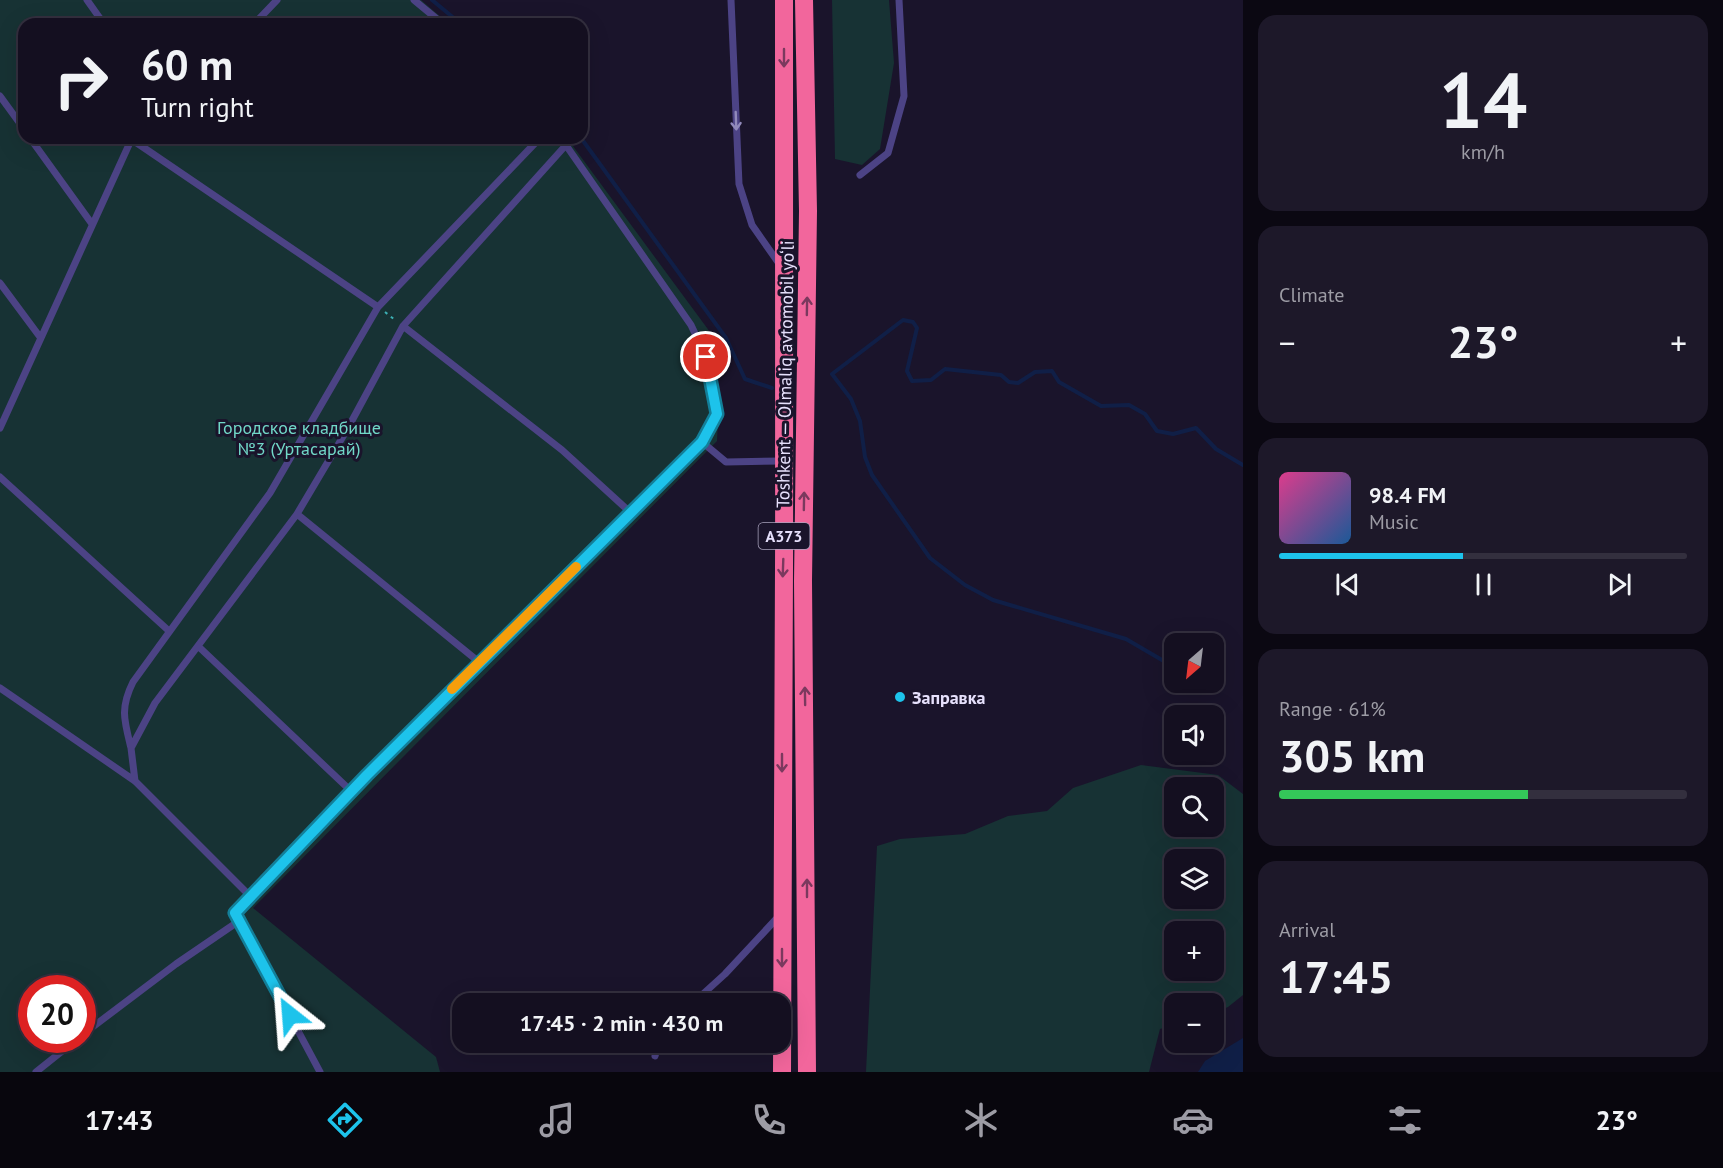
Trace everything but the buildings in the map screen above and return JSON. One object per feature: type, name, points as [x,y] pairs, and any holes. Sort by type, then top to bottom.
[{"type":"highway","name":"Toshkent — Olmaliq avtomobil yo‘li","points":[[782,1072],[782,581],[786,461],[784,0]]},
{"type":"highway","name":"Toshkent — Olmaliq avtomobil yo‘li","points":[[804,0],[808,211],[803,581],[807,1072]]},
{"type":"lane","points":[[87,0],[100,18]]},
{"type":"lane","points":[[260,18],[278,0]]},
{"type":"lane","points":[[414,0],[436,18]]},
{"type":"lane","points":[[731,0],[739,184],[752,225],[785,272]]},
{"type":"lane","points":[[860,175],[888,153],[904,96],[899,0]]},
{"type":"lane","points":[[0,96],[18,121]]},
{"type":"lane","points":[[34,144],[92,224]]},
{"type":"lane","points":[[0,428],[129,144]]},
{"type":"lane","points":[[141,144],[378,307]]},
{"type":"lane","points":[[135,781],[123,714],[126,696],[169,631],[270,493],[378,307],[534,144]]},
{"type":"lane","points":[[130,748],[155,703],[297,514],[348,428],[403,326],[566,145],[690,325],[706,357],[717,414],[702,442],[351,791],[235,913],[320,1072]]},
{"type":"lane","points":[[0,283],[40,337]]},
{"type":"lane","points":[[403,326],[562,450],[631,513]]},
{"type":"lane","points":[[702,442],[726,462],[786,461]]},
{"type":"lane","points":[[0,477],[169,631]]},
{"type":"lane","points":[[297,514],[479,662]]},
{"type":"lane","points":[[199,647],[351,791]]},
{"type":"lane","points":[[0,688],[135,781],[251,897]]},
{"type":"lane","points":[[704,993],[725,974],[782,912]]},
{"type":"lane","points":[[96,1024],[176,964],[239,921]]},
{"type":"lane","points":[[36,1072],[60,1053]]},
{"type":"path","points":[[378,307],[403,326]]},
{"type":"green space","name":"Городское кладбище №3 (Уртасарай)","points":[[0,0],[421,0],[442,18],[18,18],[18,144],[571,144],[710,332],[719,399],[717,441],[253,908],[436,1057],[440,1072],[0,1072]]},
{"type":"green space","points":[[832,0],[889,0],[894,63],[880,149],[862,165],[835,159]]},
{"type":"green space","points":[[1141,765],[1218,775],[1221,777],[1164,777],[1164,837],[1224,837],[1224,780],[1243,794],[1243,995],[1224,1009],[1224,993],[1164,993],[1164,1028],[1160,1029],[1149,1072],[866,1072],[877,846],[900,839],[965,834],[1008,816],[1047,811],[1073,788]]},
{"type":"water","points":[[1243,1038],[1243,1072],[1198,1072],[1205,1061],[1218,1053],[1224,1053],[1224,1050]]},
{"type":"waterway","points":[[432,0],[454,18]]},
{"type":"waterway","points":[[585,144],[726,338],[745,379],[772,388]]},
{"type":"waterway","points":[[1164,661],[1126,639],[993,600],[965,585],[930,558],[872,475],[865,457],[860,421],[851,399],[832,374],[903,320],[913,322],[917,328],[907,371],[912,381],[931,380],[945,369],[1001,375],[1009,382],[1018,383],[1035,372],[1052,371],[1059,382],[1101,406],[1129,405],[1145,414],[1157,431],[1173,434],[1196,428],[1216,449],[1243,465]]},
{"type":"slow traffic","points":[[452,689],[576,567]]},
{"type":"place","name":"Заправка","points":[[900,697]]},
{"type":"route","points":[[290,1015],[235,913],[351,791],[702,442],[714,424],[717,414],[717,402],[706,357]]}]
